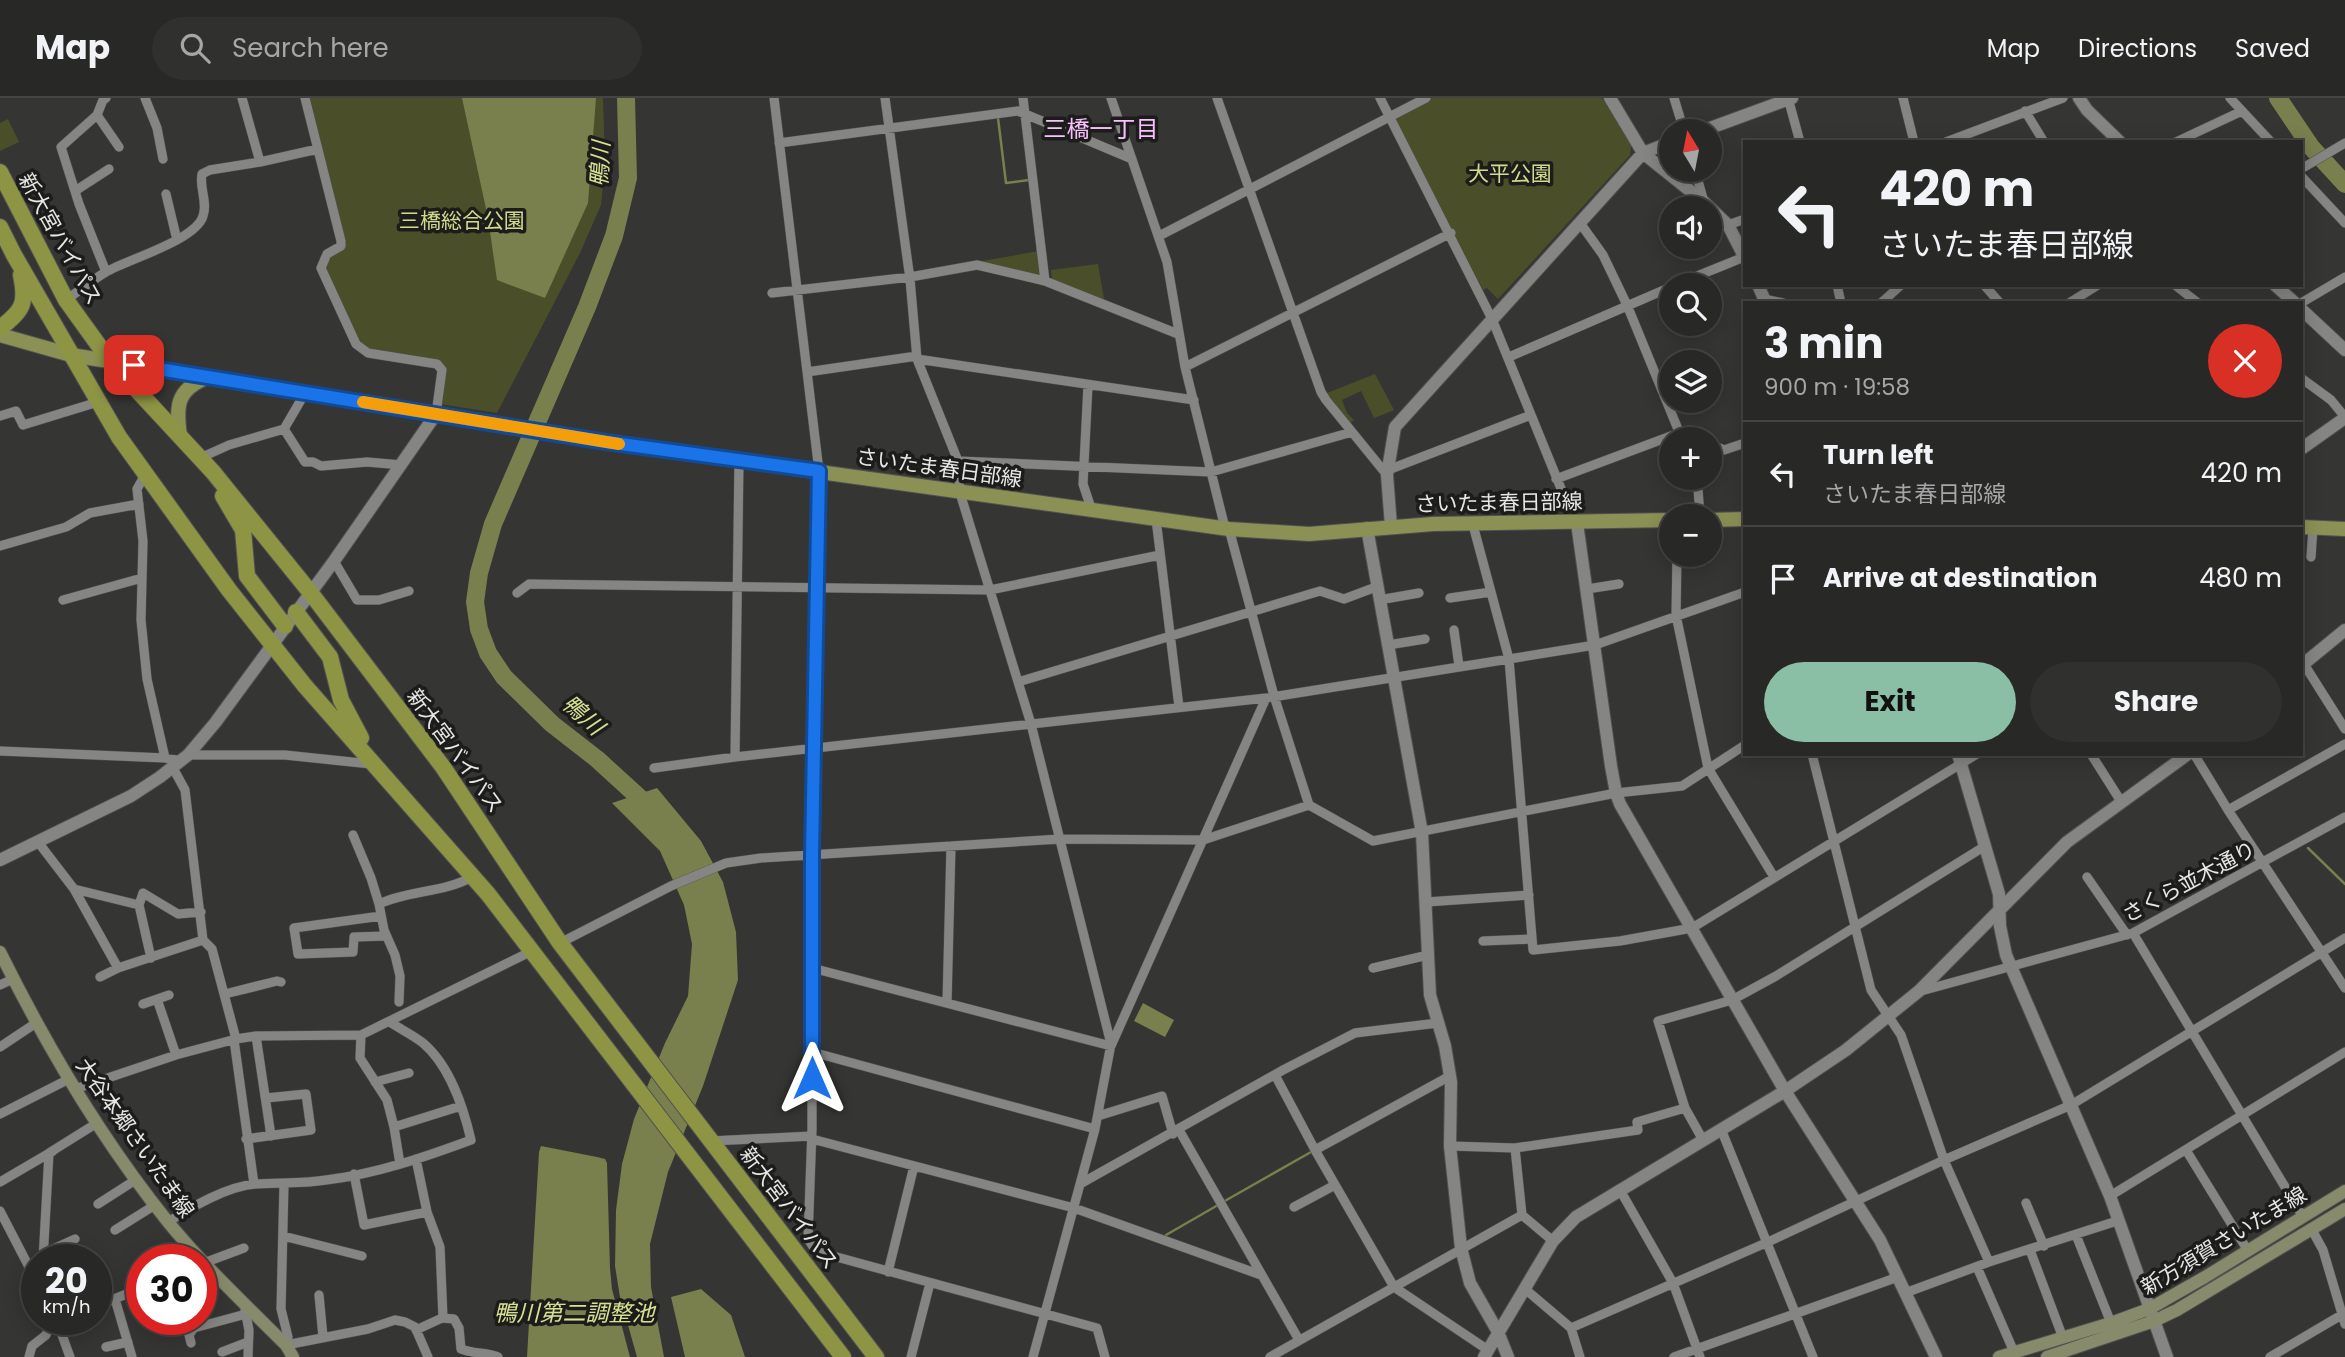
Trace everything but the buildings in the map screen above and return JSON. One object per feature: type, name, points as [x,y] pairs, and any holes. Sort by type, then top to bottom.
[{"type":"highway","name":"新大宮バイパス","points":[[0,173],[66,300],[110,361],[200,458],[310,592],[443,766],[560,943],[877,1357]]},
{"type":"highway","points":[[0,227],[98,402],[145,475],[272,645],[472,877],[532,951],[843,1357]]},
{"type":"highway","points":[[0,328],[16,317],[23,305],[22,276],[14,255]]},
{"type":"highway","points":[[200,458],[243,530],[247,576],[285,626]]},
{"type":"highway","points":[[296,612],[330,657],[341,700],[375,765]]},
{"type":"main road","name":"さいたま春日部線","points":[[0,335],[71,355],[494,424],[1227,529],[1309,534],[1391,526],[1659,520]]},
{"type":"main road","points":[[180,436],[177,417],[181,398],[193,383],[207,377]]},
{"type":"main road","points":[[1722,520],[1743,519]]},
{"type":"main road","points":[[2307,527],[2345,529]]},
{"type":"main road","name":"大谷本郷さいたま線","points":[[0,952],[36,1023],[72,1084],[136,1179],[186,1244]]},
{"type":"main road","name":"新方須賀さいたま線","points":[[2048,1357],[2151,1315],[2345,1191]]},
{"type":"main road","name":"新方須賀さいたま線","points":[[1999,1357],[2111,1323],[2176,1310],[2345,1209]]},
{"type":"main road","name":"大谷本郷さいたま線","points":[[217,1279],[289,1353]]},
{"type":"street","points":[[106,98],[97,115],[61,148],[106,272]]},
{"type":"street","points":[[145,98],[157,128],[163,159]]},
{"type":"street","points":[[242,98],[260,162]]},
{"type":"street","points":[[0,860],[131,796],[177,760],[209,730],[334,561],[436,414],[442,370],[440,366],[368,353],[356,344],[321,268],[327,254],[341,246],[341,241],[305,98]]},
{"type":"street","points":[[774,98],[819,471],[812,855],[812,1138],[808,1239],[816,1251],[822,1254],[1097,1328],[1105,1357]]},
{"type":"street","points":[[885,98],[910,277],[917,358],[958,461],[960,492],[1031,724],[1111,1046]]},
{"type":"street","points":[[1023,98],[1045,281]]},
{"type":"street","points":[[1111,98],[1167,262],[1178,334],[1211,472],[1251,613],[1270,697],[1309,805],[1373,841],[1616,793],[1682,786],[1743,746]]},
{"type":"street","points":[[1217,98],[1321,392],[1387,472]]},
{"type":"street","points":[[1380,98],[1451,233],[1492,319],[1562,491]]},
{"type":"street","points":[[1159,236],[1426,98]]},
{"type":"street","points":[[1610,98],[1643,153],[1697,196]]},
{"type":"street","points":[[1674,98],[1680,119]]},
{"type":"street","points":[[1903,98],[1914,140]]},
{"type":"street","points":[[1951,140],[2063,98]]},
{"type":"street","points":[[2079,98],[2087,110],[2118,140]]},
{"type":"street","points":[[2230,98],[2269,140]]},
{"type":"street","points":[[1722,124],[1789,99],[1799,140]]},
{"type":"street","points":[[779,143],[1018,111],[1132,159]]},
{"type":"street","points":[[2025,111],[2043,140]]},
{"type":"street","points":[[2180,140],[2242,111]]},
{"type":"street","points":[[97,115],[119,147]]},
{"type":"street","points":[[2303,168],[2345,143]]},
{"type":"street","points":[[1391,526],[1387,472],[1395,427],[1643,153],[1659,147]]},
{"type":"street","points":[[66,300],[106,272],[193,233],[203,218],[205,207],[200,181],[202,174],[210,170],[318,149]]},
{"type":"street","points":[[75,191],[108,169]]},
{"type":"street","points":[[2303,178],[2345,223]]},
{"type":"street","points":[[166,194],[177,240]]},
{"type":"street","points":[[1722,219],[1743,253]]},
{"type":"street","points":[[1728,225],[1743,220]]},
{"type":"street","points":[[1580,223],[1603,255],[1627,305],[1676,427]]},
{"type":"street","points":[[1185,367],[1451,233]]},
{"type":"street","points":[[1705,273],[1743,258]]},
{"type":"street","points":[[772,293],[910,277],[977,265],[1045,281],[1178,334]]},
{"type":"street","points":[[2303,302],[2345,277]]},
{"type":"street","points":[[1883,301],[1898,287]]},
{"type":"street","points":[[1986,287],[1998,301]]},
{"type":"street","points":[[2072,301],[2095,287]]},
{"type":"street","points":[[2178,287],[2195,301]]},
{"type":"street","points":[[2277,287],[2293,301]]},
{"type":"street","points":[[1509,358],[1659,292]]},
{"type":"street","points":[[2303,311],[2345,350]]},
{"type":"street","points":[[807,372],[917,358],[1194,400]]},
{"type":"street","points":[[2303,379],[2331,400],[2345,418],[2303,448]]},
{"type":"street","points":[[1088,385],[1083,484],[1092,511]]},
{"type":"street","points":[[200,458],[229,445],[284,429],[305,393]]},
{"type":"street","points":[[0,416],[16,411],[23,425],[98,402]]},
{"type":"street","points":[[1387,472],[1531,415]]},
{"type":"street","points":[[284,429],[305,462],[321,466],[368,462],[402,465]]},
{"type":"street","points":[[958,461],[1211,472],[1352,432]]},
{"type":"street","points":[[1556,479],[1659,443]]},
{"type":"street","points":[[1722,449],[1743,444]]},
{"type":"street","points":[[735,757],[738,461]]},
{"type":"street","points":[[145,475],[137,489],[143,541],[141,620],[147,679],[177,760],[185,790],[203,940],[212,949],[235,1039],[254,1184]]},
{"type":"street","points":[[0,546],[66,527],[90,513],[139,504]]},
{"type":"street","points":[[1156,519],[1179,707]]},
{"type":"street","points":[[1577,523],[1616,793],[1785,1091],[1880,1240],[1936,1357]]},
{"type":"street","points":[[1473,525],[1509,659],[1533,950],[1620,941],[1692,928],[1835,842],[1959,759],[1999,894],[2000,926],[2006,955],[2110,1196],[2167,1357]]},
{"type":"street","points":[[2307,527],[2311,557]]},
{"type":"street","points":[[1367,528],[1422,833],[1430,995],[1445,1046],[1450,1076],[1450,1146],[1461,1248],[1470,1283],[1498,1332],[1508,1357]]},
{"type":"street","points":[[517,593],[529,584],[990,590],[1160,555]]},
{"type":"street","points":[[334,561],[357,600],[379,600],[409,591]]},
{"type":"street","points":[[1676,567],[1676,615],[1708,768],[1774,877]]},
{"type":"street","points":[[63,600],[142,578]]},
{"type":"street","points":[[1587,589],[1619,584]]},
{"type":"street","points":[[1018,682],[1320,591],[1344,600],[1377,593],[1419,593]]},
{"type":"street","points":[[1450,598],[1491,592]]},
{"type":"street","points":[[654,768],[1270,697],[1509,659],[1595,645],[1743,593]]},
{"type":"street","points":[[1454,630],[1459,666]]},
{"type":"street","points":[[2303,662],[2345,631]]},
{"type":"street","points":[[1388,645],[1425,639]]},
{"type":"street","points":[[2303,665],[2345,729]]},
{"type":"street","points":[[1033,1357],[1095,1129],[1111,1046],[1270,697]]},
{"type":"street","points":[[2228,810],[2345,744]]},
{"type":"street","points":[[0,751],[177,760],[285,755],[375,765]]},
{"type":"street","points":[[1813,756],[1871,990],[1901,1035],[1944,1160],[1989,1262]]},
{"type":"street","points":[[2092,756],[2122,803]]},
{"type":"street","points":[[1275,1075],[1394,1287],[1486,1354],[1553,1241],[1576,1217],[1785,1091],[1846,1050],[1919,992],[2067,842],[2185,756]]},
{"type":"street","points":[[2195,756],[2345,988]]},
{"type":"street","points":[[560,943],[671,886],[726,863],[1060,839],[1203,840],[1309,805]]},
{"type":"street","name":"さくら並木通り","points":[[1919,992],[2130,934],[2345,817]]},
{"type":"street","points":[[354,835],[379,904],[386,936],[395,955],[400,976],[399,1002]]},
{"type":"street","points":[[38,842],[74,889],[118,968]]},
{"type":"street","points":[[947,1003],[951,846]]},
{"type":"street","points":[[1703,1140],[1685,1108],[1658,1021],[1732,1000],[1776,976],[1985,846]]},
{"type":"street","points":[[379,904],[396,897],[457,885],[472,877]]},
{"type":"street","points":[[2087,877],[2130,934],[2303,1217]]},
{"type":"street","points":[[74,889],[139,905]]},
{"type":"street","points":[[151,958],[139,905],[143,893],[178,914],[201,912]]},
{"type":"street","points":[[1426,902],[1529,895]]},
{"type":"street","points":[[381,916],[294,928],[298,954],[353,951],[354,937],[386,936]]},
{"type":"street","points":[[1483,941],[1532,939]]},
{"type":"street","points":[[1571,1328],[2071,1105],[2345,939]]},
{"type":"street","points":[[100,977],[118,968],[203,940]]},
{"type":"street","points":[[0,1115],[72,1084],[235,1039],[256,1036],[361,1035],[532,951]]},
{"type":"street","points":[[1373,968],[1428,955]]},
{"type":"street","points":[[812,968],[1111,1046]]},
{"type":"street","points":[[0,985],[13,979]]},
{"type":"street","points":[[225,994],[282,982]]},
{"type":"street","points":[[143,1004],[169,995]]},
{"type":"street","points":[[157,999],[176,1055]]},
{"type":"street","points":[[168,1222],[205,1200],[254,1184],[328,1180],[400,1164],[471,1140],[461,1106],[446,1071],[423,1043],[390,1022]]},
{"type":"street","points":[[0,1047],[36,1023]]},
{"type":"street","points":[[1080,1184],[1355,1032],[1438,1023]]},
{"type":"street","points":[[361,1035],[360,1058],[387,1100],[400,1164]]},
{"type":"street","points":[[256,1036],[271,1136]]},
{"type":"street","points":[[812,1052],[1095,1129]]},
{"type":"street","points":[[2110,1196],[2345,1052]]},
{"type":"street","points":[[375,1082],[409,1073]]},
{"type":"street","points":[[1315,1150],[1450,1076]]},
{"type":"street","points":[[246,1139],[311,1130],[306,1094],[266,1098]]},
{"type":"street","points":[[1098,1116],[1162,1096],[1176,1132],[1299,1340]]},
{"type":"street","points":[[394,1127],[461,1106]]},
{"type":"street","points":[[1450,1146],[1515,1148],[1638,1130],[1637,1122],[1685,1108]]},
{"type":"street","points":[[0,1182],[97,1123]]},
{"type":"street","points":[[1721,1129],[1814,1357]]},
{"type":"street","points":[[711,1141],[812,1138],[1074,1208],[1261,1275]]},
{"type":"street","points":[[1515,1148],[1522,1215],[1553,1241]]},
{"type":"street","points":[[44,1244],[49,1153],[53,1150]]},
{"type":"street","points":[[2186,1150],[2248,1251]]},
{"type":"street","points":[[416,1159],[427,1212],[440,1247],[443,1318]]},
{"type":"street","points":[[888,1272],[914,1166]]},
{"type":"street","points":[[354,1174],[364,1225],[427,1212]]},
{"type":"street","points":[[98,1204],[136,1179]]},
{"type":"street","points":[[284,1184],[281,1308],[289,1353],[323,1337],[368,1329],[395,1320],[405,1322],[416,1330],[428,1357]]},
{"type":"street","points":[[1294,1207],[1335,1185]]},
{"type":"street","points":[[1619,1189],[1673,1283],[1698,1353]]},
{"type":"street","points":[[2026,1203],[2044,1246]]},
{"type":"street","points":[[115,1230],[155,1205]]},
{"type":"street","points":[[0,1211],[21,1246]]},
{"type":"street","points":[[1270,1357],[1522,1215]]},
{"type":"street","points":[[1905,1293],[1977,1266],[2117,1221]]},
{"type":"street","points":[[2270,1357],[2344,1317],[2323,1250],[2312,1230]]},
{"type":"street","points":[[2076,1234],[2111,1323]]},
{"type":"street","points":[[283,1236],[362,1256]]},
{"type":"street","points":[[66,1244],[75,1239]]},
{"type":"street","points":[[217,1258],[244,1248]]},
{"type":"street","points":[[2030,1250],[2063,1338]]},
{"type":"street","points":[[1977,1266],[2014,1352]]},
{"type":"street","points":[[1674,1357],[1698,1353],[1898,1277]]},
{"type":"street","points":[[911,1357],[930,1283]]},
{"type":"street","points":[[1525,1289],[1571,1328],[1580,1357]]},
{"type":"street","points":[[112,1300],[126,1295]]},
{"type":"street","points":[[319,1295],[323,1337]]},
{"type":"street","points":[[115,1299],[132,1357]]},
{"type":"street","points":[[191,1343],[189,1335],[194,1328],[245,1309],[248,1357]]},
{"type":"street","points":[[416,1330],[443,1318],[454,1319],[458,1323],[461,1349],[467,1352],[490,1353],[498,1357]]},
{"type":"street","points":[[29,1357],[32,1346],[46,1335]]},
{"type":"street","points":[[60,1335],[70,1357]]},
{"type":"street","points":[[106,1347],[128,1342]]},
{"type":"street","points":[[222,1352],[248,1342]]},
{"type":"green space","name":"三橋総合公園","points":[[310,98],[603,98],[605,162],[601,205],[580,253],[497,413],[440,404],[445,370],[370,349],[358,339],[325,266],[329,256],[345,245]]},
{"type":"green space","name":"大平公園","points":[[1431,98],[1602,98],[1631,146],[1630,155],[1498,299],[1487,288],[1483,290],[1394,117]]},
{"type":"green space","points":[[8,119],[19,142],[0,151],[0,123]]},
{"type":"green space","points":[[1039,251],[1042,277],[977,262]]},
{"type":"green space","points":[[1098,264],[1104,299],[1052,280],[1051,270]]},
{"type":"green space","points":[[1375,374],[1394,410],[1374,418],[1361,391],[1342,400],[1347,413],[1354,420],[1350,423],[1327,393]]},
{"type":"water","points":[[462,98],[596,98],[588,203],[545,298],[497,280],[488,218]]},
{"type":"water","points":[[657,788],[701,841],[723,882],[736,932],[738,980],[703,1086],[668,1172],[650,1244],[651,1287],[664,1357],[637,1357],[620,1297],[615,1266],[616,1210],[622,1164],[634,1119],[665,1043],[688,996],[692,944],[684,905],[660,851],[612,803]]},
{"type":"water","points":[[1143,1003],[1174,1020],[1165,1037],[1134,1021]]},
{"type":"water","name":"鴨川第二調整池","points":[[541,1146],[605,1159],[607,1163],[612,1289],[630,1357],[527,1357]]},
{"type":"water","name":"鴨川第二調整池","points":[[701,1289],[731,1315],[745,1357],[685,1357],[671,1297]]},
{"type":"waterway","name":"鴨川","points":[[626,98],[628,178],[614,236],[587,307],[493,524],[479,573],[475,602],[479,629],[488,653],[504,677],[552,724],[597,759],[654,811]]},
{"type":"waterway","points":[[2278,98],[2311,147],[2345,184]]},
{"type":"waterway","points":[[998,118],[1006,183],[1029,180]]},
{"type":"waterway","points":[[2308,848],[2345,884]]},
{"type":"waterway","points":[[1223,1202],[1311,1152]]},
{"type":"waterway","points":[[1166,1235],[1218,1205]]},
{"type":"slow traffic","points":[[363,402],[619,444]]},
{"type":"district","name":"三橋一丁目","points":[[1101,129]]},
{"type":"route","points":[[134,365],[606,442],[819,471],[812,855],[812,1078]]}]
